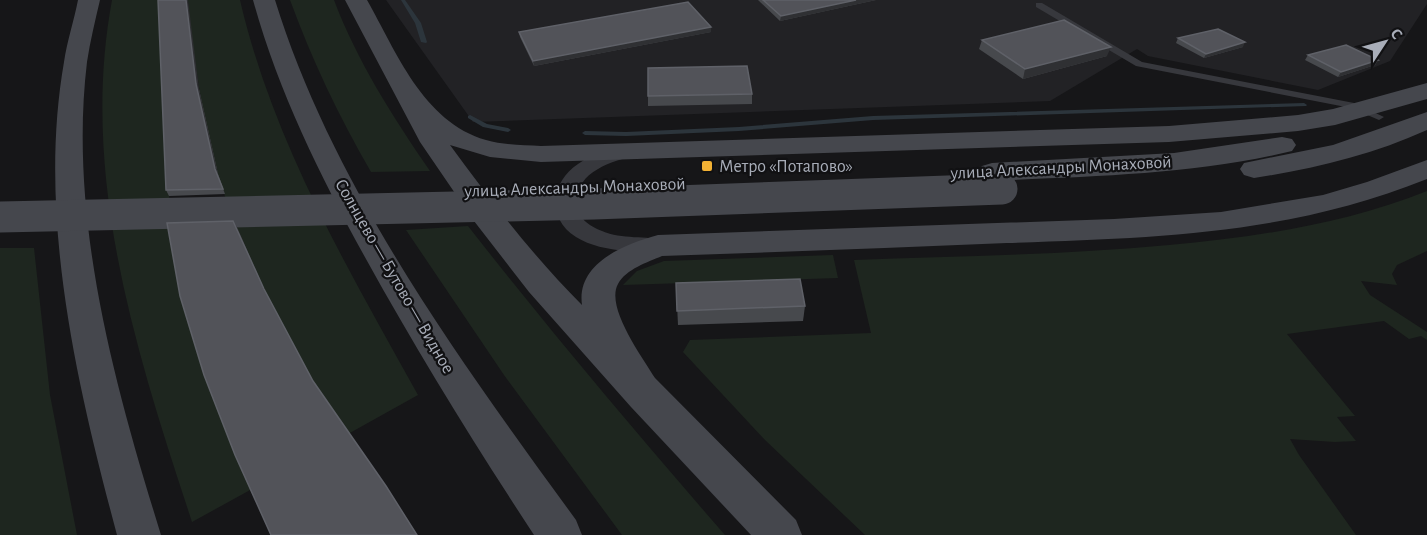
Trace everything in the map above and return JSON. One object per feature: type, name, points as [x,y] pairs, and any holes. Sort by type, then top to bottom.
[{"type":"main road","points":[[89,0],[77,52],[70,106],[70,159],[75,241],[88,327],[105,407],[139,535]]},
{"type":"main road","name":"Солнцево — Бутово — Видное","points":[[264,0],[279,48],[312,127],[364,228],[473,407],[560,535]]},
{"type":"main road","points":[[356,0],[434,142],[485,214],[541,284],[645,396],[780,535]]},
{"type":"main road","name":"улица Александры Монаховой","points":[[0,217],[606,204],[997,180],[1261,150],[1324,136],[1371,113],[1427,92]]},
{"type":"main road","points":[[410,96],[444,129],[486,149],[541,154],[1169,134],[1298,123],[1371,113]]},
{"type":"main road","name":"улица Александры Монаховой","points":[[0,205],[997,180],[1151,181],[1282,166],[1348,151],[1394,135],[1427,120]]},
{"type":"main road","points":[[645,396],[607,327],[600,311],[598,296],[602,282],[613,268],[633,256],[658,246],[1180,226],[1311,207],[1379,188],[1427,169]]},
{"type":"street","points":[[632,151],[605,158],[583,170],[575,178],[566,196],[568,215],[579,228],[594,236],[624,243],[658,246]]},
{"type":"lane","points":[[1039,4],[1139,64],[1319,99],[1371,113]]},
{"type":"shaded area","points":[[112,0],[159,0],[173,247],[252,489],[192,522],[171,459],[134,330],[119,265],[108,199],[103,133],[104,67]]},
{"type":"shaded area","points":[[188,0],[240,0],[254,53],[292,154],[365,300],[418,395],[348,434],[309,373],[273,309],[229,209],[212,154],[203,110]]},
{"type":"shaded area","points":[[290,0],[334,0],[343,23],[377,88],[430,171],[371,172],[327,88]]},
{"type":"shaded area","points":[[386,0],[1427,0],[1427,4],[1390,61],[1318,90],[1148,56],[1137,49],[1050,101],[473,122]]},
{"type":"shaded area","points":[[1427,191],[1427,251],[1397,265],[1392,274],[1397,285],[1361,281],[1370,295],[1427,332],[1427,340],[1421,336],[1409,339],[1384,321],[1287,334],[1355,416],[1337,417],[1356,441],[1290,439],[1356,535],[865,535],[765,440],[683,352],[690,340],[871,333],[854,260],[1090,251],[1234,238],[1332,220]]},
{"type":"shaded area","points":[[468,226],[659,459],[725,535],[622,535],[504,375],[406,230]]},
{"type":"shaded area","points":[[0,248],[34,248],[50,395],[77,535],[0,535]]},
{"type":"shaded area","points":[[833,255],[838,278],[623,285],[637,271],[664,261]]},
{"type":"building","points":[[158,0],[186,0],[196,84],[215,169],[223,189],[166,190]]},
{"type":"building","points":[[763,0],[856,0],[781,16]]},
{"type":"building","points":[[688,2],[711,27],[533,61],[519,32]]},
{"type":"building","points":[[1064,20],[1111,47],[1025,69],[982,40]]},
{"type":"building","points":[[1218,29],[1245,42],[1206,54],[1178,38]]},
{"type":"building","points":[[1346,45],[1378,60],[1341,72],[1308,55]]},
{"type":"building","points":[[747,66],[752,94],[648,96],[648,68]]},
{"type":"building","points":[[233,221],[264,289],[313,381],[417,535],[271,535],[235,455],[204,375],[180,296],[167,223]]},
{"type":"building","points":[[800,279],[805,306],[677,311],[676,283]]},
{"type":"waterway","points":[[403,0],[418,23],[424,42]]},
{"type":"waterway","points":[[585,133],[626,134],[739,129],[873,118],[1304,105]]},
{"type":"waterway","points":[[470,117],[485,126],[508,130]]},
{"type":"place","name":"Метро «Потапово»","points":[[707,166]]}]
